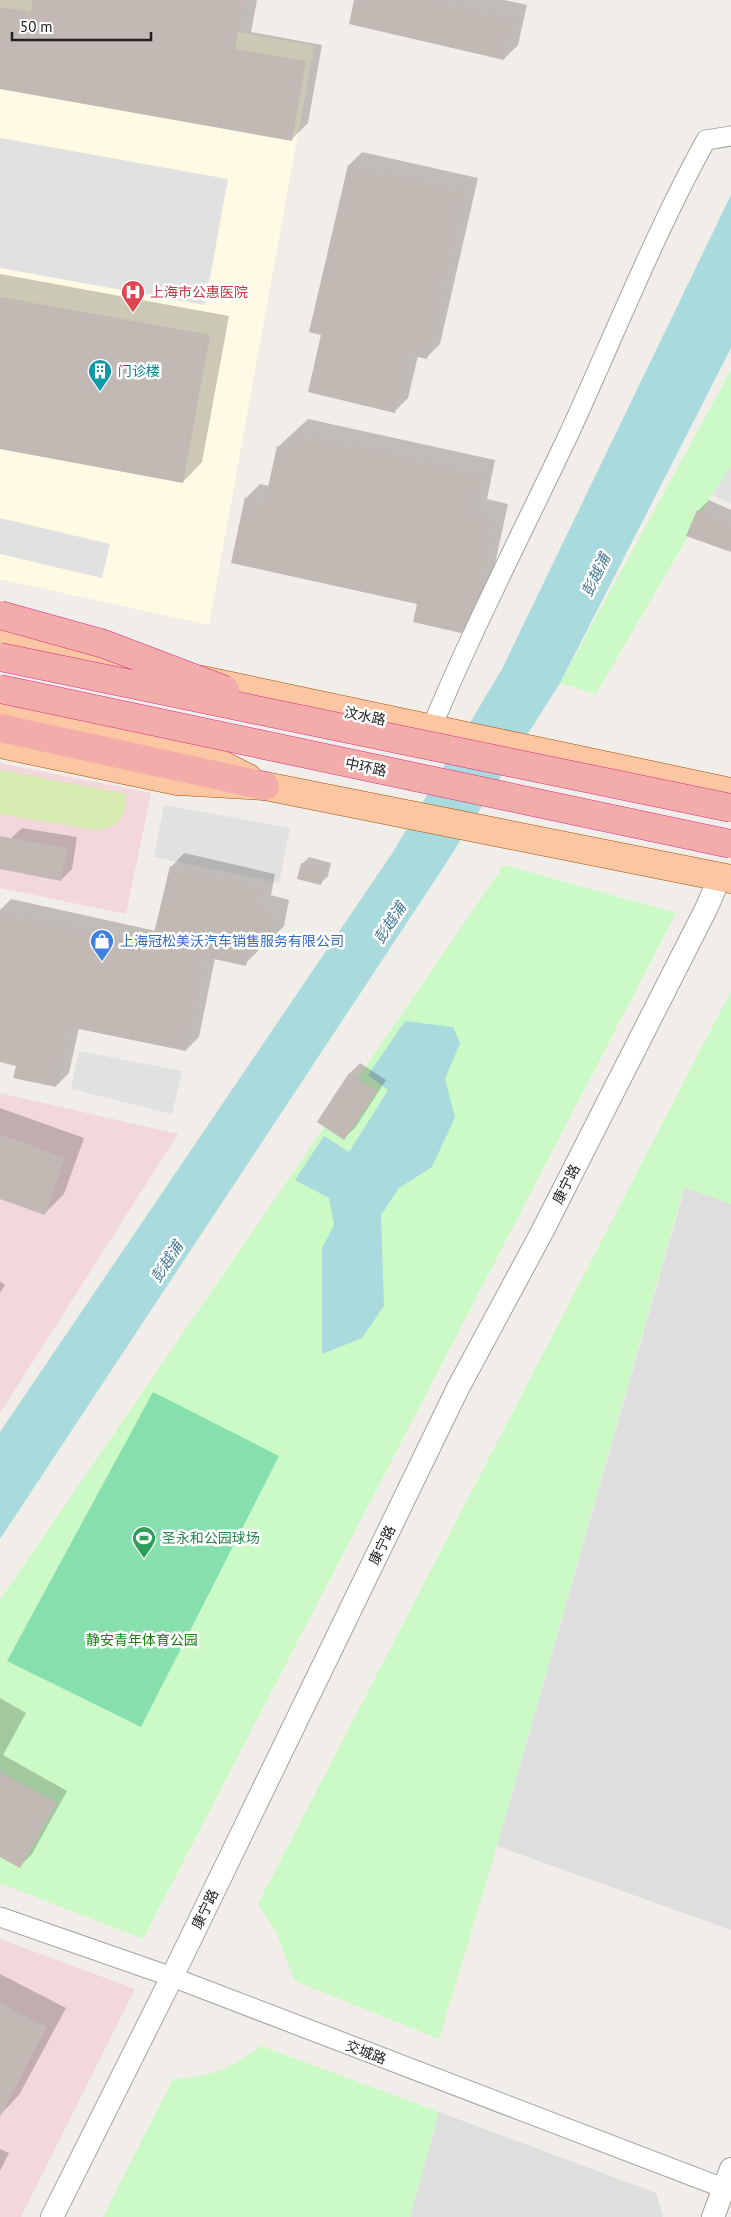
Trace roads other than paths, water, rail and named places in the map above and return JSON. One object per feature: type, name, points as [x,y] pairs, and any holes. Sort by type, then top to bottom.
[{"type":"highway","points":[[0,615],[104,644],[306,720]]},
{"type":"highway","points":[[0,657],[731,808]]},
{"type":"highway","name":"中环路","points":[[0,690],[731,844]]},
{"type":"highway","points":[[0,728],[264,786]]},
{"type":"main road","points":[[0,599],[44,646]]},
{"type":"main road","name":"汶水路","points":[[0,636],[441,732],[549,776],[731,832]]},
{"type":"main road","points":[[0,665],[229,713],[411,758]]},
{"type":"main road","points":[[0,680],[411,758],[549,776]]},
{"type":"main road","points":[[0,706],[60,692]]},
{"type":"main road","points":[[229,713],[281,698]]},
{"type":"main road","points":[[0,711],[195,751],[264,786]]},
{"type":"main road","points":[[0,744],[177,781],[264,786],[725,878]]},
{"type":"main road","name":"汶水路","points":[[549,776],[731,792]]},
{"type":"main road","name":"汶水路","points":[[549,776],[731,818]]},
{"type":"street","points":[[441,732],[459,665],[567,438],[682,184],[706,140],[731,136]]},
{"type":"street","name":"康宁路","points":[[52,2217],[172,1977],[458,1388],[542,1232],[702,918],[725,878]]},
{"type":"street","name":"交城路","points":[[0,1917],[172,1977],[729,2183]]},
{"type":"street","points":[[713,2217],[729,2183]]},
{"type":"water","name":"彭越浦","points":[[731,195],[731,348],[560,683],[443,868],[0,1539],[0,1432],[393,852],[502,669]]},
{"type":"water","points":[[405,1021],[453,1027],[460,1043],[445,1079],[455,1117],[432,1167],[399,1188],[381,1215],[384,1306],[362,1338],[322,1354],[322,1248],[334,1225],[329,1198],[295,1180],[324,1136],[349,1152],[388,1090],[368,1075]]},
{"type":"place","name":"上海市公惠医院","points":[[133,313]]},
{"type":"place","name":"门诊楼","points":[[100,392]]},
{"type":"place","name":"上海冠松美沃汽车销售服务有限公司","points":[[102,962]]},
{"type":"place","name":"圣永和公园球场","points":[[144,1559]]},
{"type":"park label","name":"静安青年体育公园","points":[[142,1640]]}]
